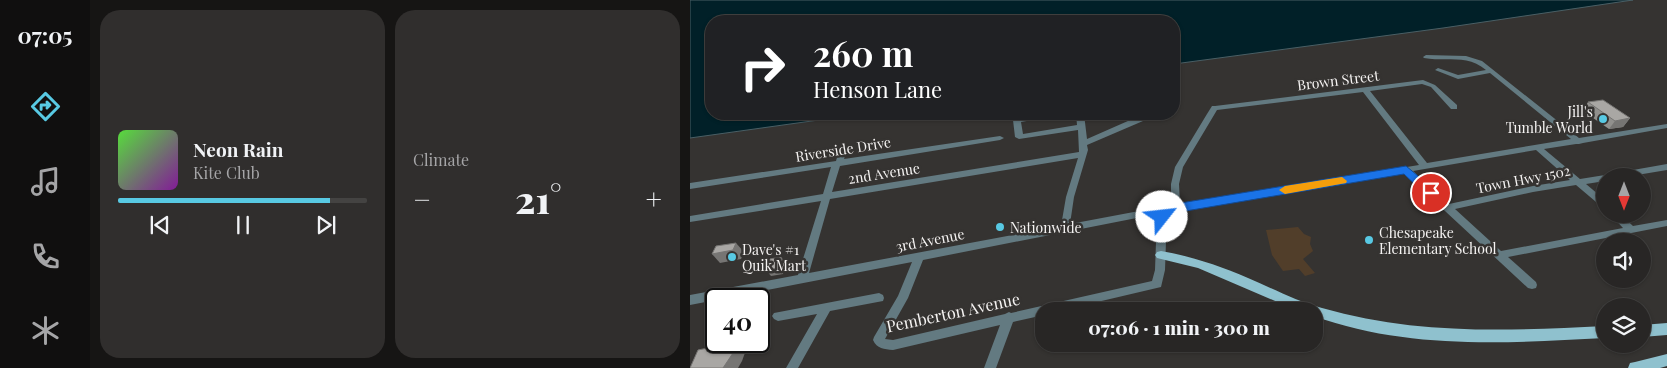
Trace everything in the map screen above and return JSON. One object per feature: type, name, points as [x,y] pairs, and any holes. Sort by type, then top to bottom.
[{"type":"main road","points":[[1161,255],[1184,259],[1318,312],[1400,332],[1471,337],[1596,332]]},
{"type":"main road","points":[[1651,330],[1667,329]]},
{"type":"main road","points":[[1634,368],[1667,360]]},
{"type":"street","points":[[1426,57],[1474,59],[1492,71],[1580,142]]},
{"type":"street","points":[[1438,70],[1458,77],[1492,71]]},
{"type":"street","name":"Brown Street","points":[[1176,208],[1175,186],[1177,167],[1184,153],[1215,108],[1416,82],[1429,83],[1454,107]]},
{"type":"street","points":[[1365,89],[1425,167]]},
{"type":"street","points":[[1017,120],[1018,136],[1081,127]]},
{"type":"street","points":[[1065,228],[1070,197],[1084,143],[1080,120]]},
{"type":"street","points":[[1084,143],[1138,120]]},
{"type":"street","name":"3rd Avenue","points":[[690,300],[1162,210],[1539,149],[1667,126]]},
{"type":"street","name":"Riverside Drive","points":[[690,186],[1000,138]]},
{"type":"street","points":[[802,278],[844,147]]},
{"type":"street","points":[[1539,149],[1596,197]]},
{"type":"street","name":"2nd Avenue","points":[[690,219],[1082,154]]},
{"type":"street","points":[[1651,170],[1667,167]]},
{"type":"street","points":[[1406,170],[1532,285]]},
{"type":"street","name":"Town Hwy 1502","points":[[1447,208],[1596,179]]},
{"type":"street","points":[[1161,255],[1162,210]]},
{"type":"street","points":[[1624,223],[1632,230]]},
{"type":"street","points":[[1498,255],[1667,223]]},
{"type":"street","name":"Pemberton Avenue","points":[[920,256],[903,298],[880,337],[881,342],[893,345],[1009,317],[1130,292],[1157,284],[1161,255]]},
{"type":"street","points":[[778,316],[879,298]]},
{"type":"street","points":[[792,368],[826,308]]},
{"type":"street","points":[[990,368],[1009,317]]},
{"type":"shaded area","points":[[1298,227],[1304,234],[1311,237],[1310,244],[1313,251],[1303,259],[1315,273],[1305,276],[1299,269],[1283,271],[1272,255],[1266,230]]},
{"type":"water","points":[[690,0],[1633,0],[1180,63],[1180,15],[705,15],[705,120],[819,120],[690,138]]},
{"type":"building","points":[[1603,100],[1630,118],[1615,121],[1588,102]]},
{"type":"building","points":[[736,243],[733,250],[712,254],[716,246]]},
{"type":"building","points":[[781,257],[778,268],[766,270],[770,259]]},
{"type":"building","points":[[705,349],[705,353],[733,353],[723,368],[690,368],[698,350]]},
{"type":"slow traffic","points":[[1285,190],[1342,181]]},
{"type":"place","name":"Jill's Tumble World","points":[[1603,119]]},
{"type":"place","name":"Nationwide","points":[[1000,227]]},
{"type":"place","name":"Chesapeake Elementary School","points":[[1369,240]]},
{"type":"place","name":"Dave's #1 Quik Mart","points":[[732,257]]},
{"type":"route","points":[[1162,217],[1162,210],[1406,170],[1431,193]]}]
